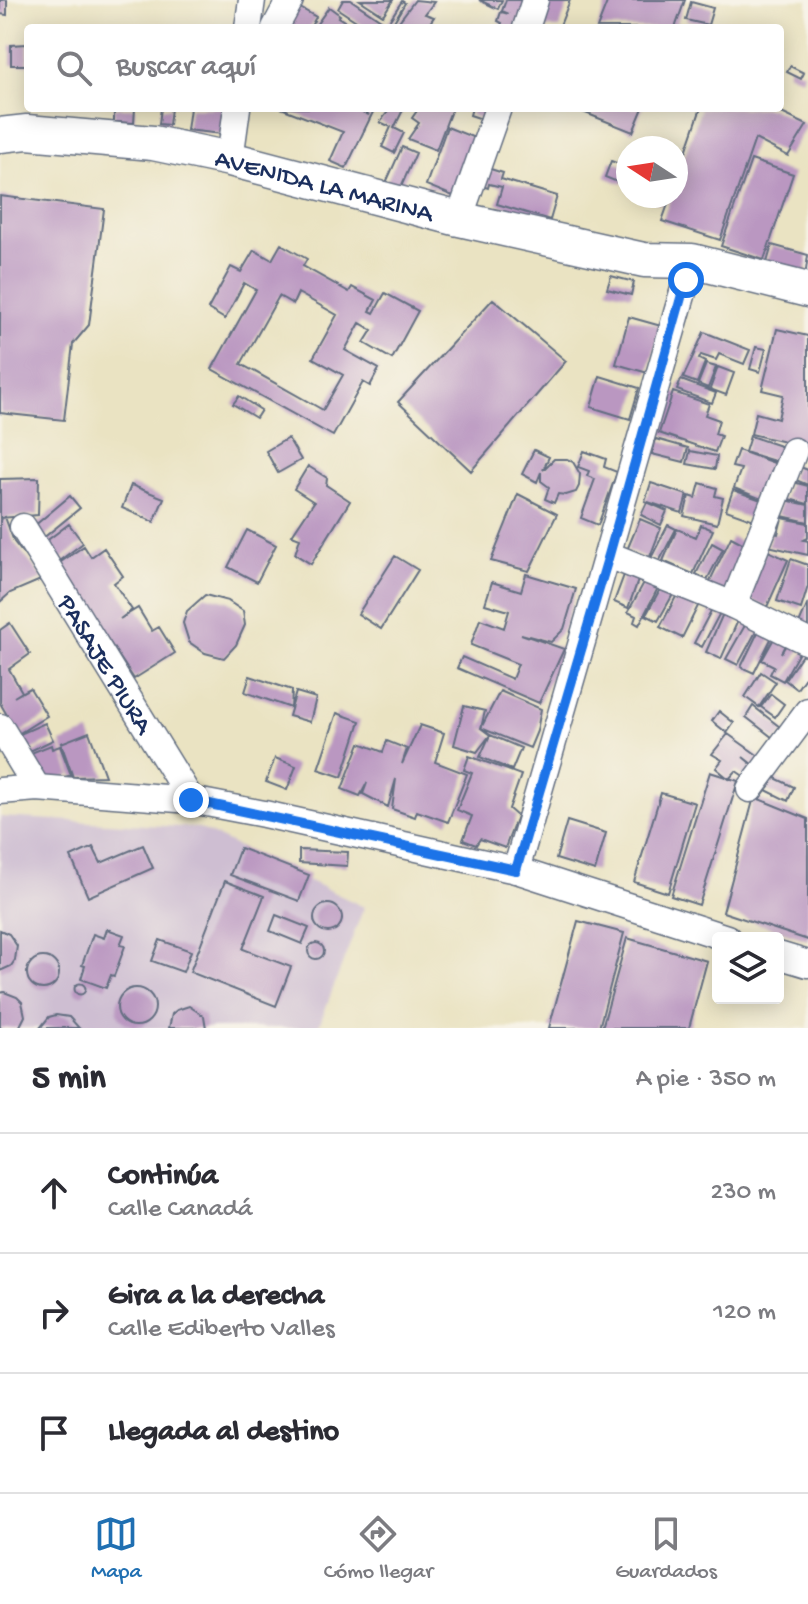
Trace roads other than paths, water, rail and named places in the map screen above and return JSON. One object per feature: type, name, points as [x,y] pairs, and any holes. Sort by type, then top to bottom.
[{"type":"main road","name":"AVENIDA LA MARINA","points":[[0,135],[27,132],[99,136],[153,143],[230,159],[459,219],[689,271],[808,310]]},
{"type":"main road","name":"AVENIDA LA MARINA","points":[[689,271],[808,290]]},
{"type":"street","points":[[249,24],[252,0]]},
{"type":"street","points":[[277,24],[290,0]]},
{"type":"street","points":[[527,24],[535,0]]},
{"type":"street","points":[[230,159],[236,112]]},
{"type":"street","points":[[459,219],[497,112]]},
{"type":"street","points":[[516,870],[689,271]]},
{"type":"street","points":[[733,605],[794,451]]},
{"type":"street","name":"PASAJE PIURA","points":[[23,527],[191,800]]},
{"type":"street","points":[[609,555],[733,605],[808,642]]},
{"type":"street","points":[[750,789],[808,711]]},
{"type":"street","points":[[0,727],[37,788]]},
{"type":"street","points":[[0,791],[37,788],[191,800],[516,870],[712,933]]},
{"type":"street","points":[[784,957],[808,964]]}]
